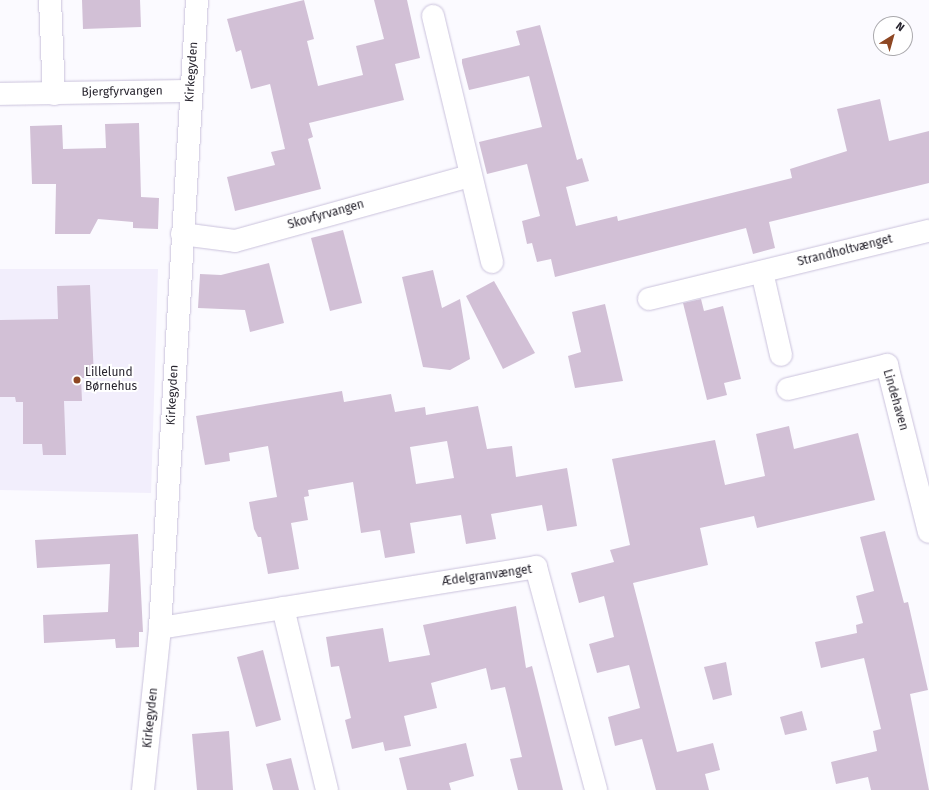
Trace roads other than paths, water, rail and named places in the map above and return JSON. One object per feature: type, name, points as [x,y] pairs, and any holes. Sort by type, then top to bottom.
[{"type":"street","points":[[50,0],[54,94]]},
{"type":"street","name":"Kirkegyden","points":[[143,790],[160,628],[182,234],[197,0]]},
{"type":"street","points":[[433,16],[469,176],[492,262]]},
{"type":"street","name":"Bjergfyrvangen","points":[[0,94],[191,91]]},
{"type":"street","name":"Skovfyrvangen","points":[[182,234],[235,241],[469,176]]},
{"type":"street","name":"Strandholtvænget","points":[[649,299],[929,231]]},
{"type":"street","points":[[762,272],[781,355]]},
{"type":"street","name":"Lindehaven","points":[[788,389],[887,364],[929,532]]},
{"type":"street","name":"Ædelgranvænget","points":[[160,628],[536,567],[596,790]]},
{"type":"street","points":[[284,608],[328,790]]},
{"type":"place","name":"Lillelund Børnehus","points":[[77,380]]}]
